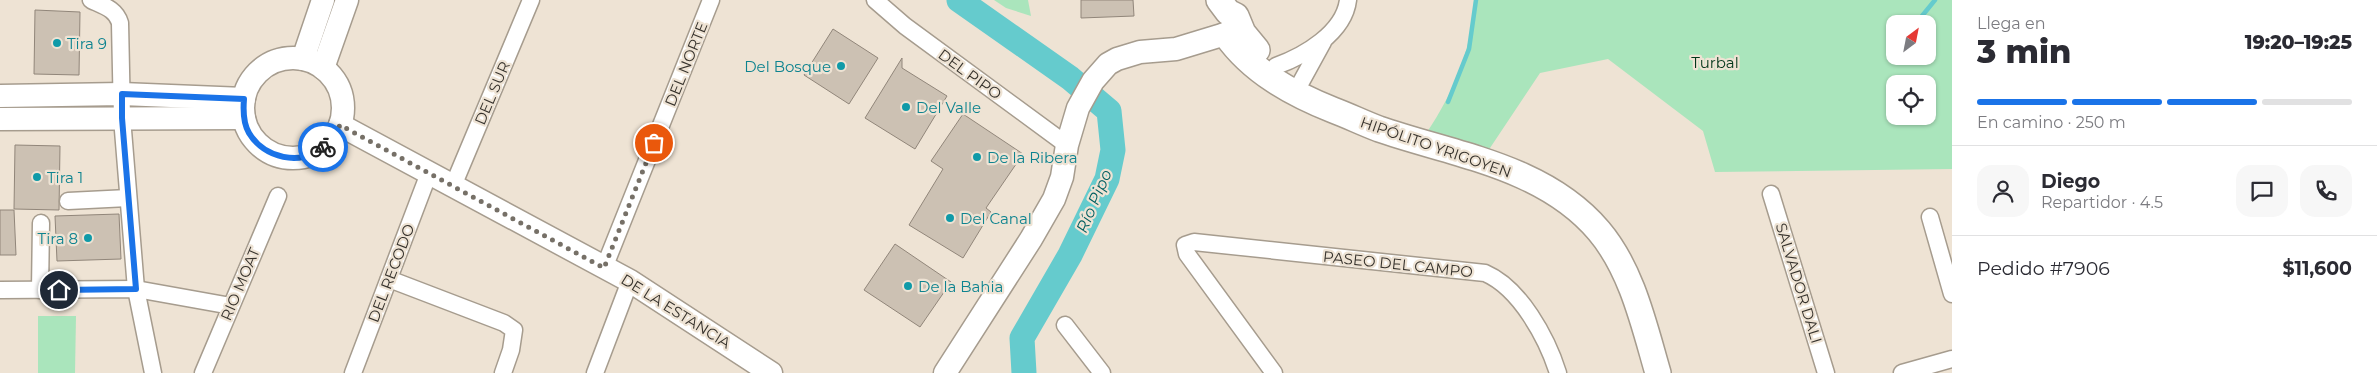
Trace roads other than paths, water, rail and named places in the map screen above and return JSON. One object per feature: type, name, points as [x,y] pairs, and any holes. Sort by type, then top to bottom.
[{"type":"main road","name":"HIPÓLITO YRIGOYEN","points":[[1221,19],[1276,66],[1298,89]]},
{"type":"main road","name":"HIPÓLITO YRIGOYEN","points":[[1221,19],[1242,54],[1273,80],[1298,89],[1341,113],[1379,129],[1453,150],[1511,171],[1562,198],[1582,212],[1600,232],[1626,275],[1658,373]]},
{"type":"street","points":[[91,0],[113,11],[118,16],[121,30],[122,118],[136,289],[153,373]]},
{"type":"street","points":[[303,59],[323,0]]},
{"type":"street","points":[[323,68],[347,0]]},
{"type":"street","name":"DEL SUR","points":[[453,186],[531,0]]},
{"type":"street","name":"DEL NORTE","points":[[604,268],[711,0]]},
{"type":"street","name":"DEL PIPO","points":[[875,0],[905,26],[1067,145]]},
{"type":"street","points":[[1298,89],[1325,38],[1342,16],[1348,0]]},
{"type":"street","points":[[930,373],[949,359],[1031,239],[1054,199],[1062,178],[1067,145],[1082,98],[1100,73],[1117,59],[1129,55],[1184,47],[1221,19]]},
{"type":"street","points":[[1276,66],[1309,51],[1325,38]]},
{"type":"street","points":[[287,58],[303,59],[323,68],[334,80],[341,94],[343,110],[340,125],[332,140],[320,150],[305,157],[289,158],[273,154],[260,146],[249,133],[244,109],[249,84],[265,67],[287,58]]},
{"type":"street","points":[[0,96],[122,94],[244,109]]},
{"type":"street","points":[[0,119],[122,118],[244,109]]},
{"type":"street","name":"DE LA ESTANCIA","points":[[340,125],[630,281],[771,373]]},
{"type":"street","name":"DEL RECODO","points":[[353,373],[429,173]]},
{"type":"street","name":"SALVADOR DALI","points":[[1771,194],[1826,373]]},
{"type":"street","name":"RIO MOAT","points":[[203,373],[278,196]]},
{"type":"street","points":[[68,200],[128,198]]},
{"type":"street","points":[[1930,217],[1952,294]]},
{"type":"street","points":[[40,290],[41,224]]},
{"type":"street","name":"PASEO DEL CAMPO","points":[[1274,373],[1186,254],[1185,245],[1194,242],[1485,274],[1498,279],[1521,303],[1550,350],[1558,373]]},
{"type":"street","points":[[388,279],[504,323],[514,330],[511,350],[503,373]]},
{"type":"street","points":[[595,373],[630,281]]},
{"type":"street","points":[[0,290],[136,289],[231,306]]},
{"type":"street","points":[[1065,325],[1102,373]]},
{"type":"street","points":[[1902,373],[1952,359]]},
{"type":"waterway","name":"Río Pipo","points":[[959,0],[1070,78],[1109,111],[1113,150],[1107,179],[1070,255],[1022,338],[1024,373]]},
{"type":"waterway","points":[[1448,102],[1469,49],[1476,0]]},
{"type":"waterway","points":[[1923,15],[1935,0]]},
{"type":"place","name":"Tira 9","points":[[57,43]]},
{"type":"place","name":"Del Bosque","points":[[841,66]]},
{"type":"place","name":"Del Valle","points":[[906,107]]},
{"type":"place","name":"De la Ribera","points":[[977,157]]},
{"type":"place","name":"Tira 1","points":[[37,177]]},
{"type":"place","name":"Del Canal","points":[[950,218]]},
{"type":"place","name":"Tira 8","points":[[88,238]]},
{"type":"place","name":"De la Bahia","points":[[908,286]]},
{"type":"park label","name":"Turbal","points":[[1715,62]]}]
